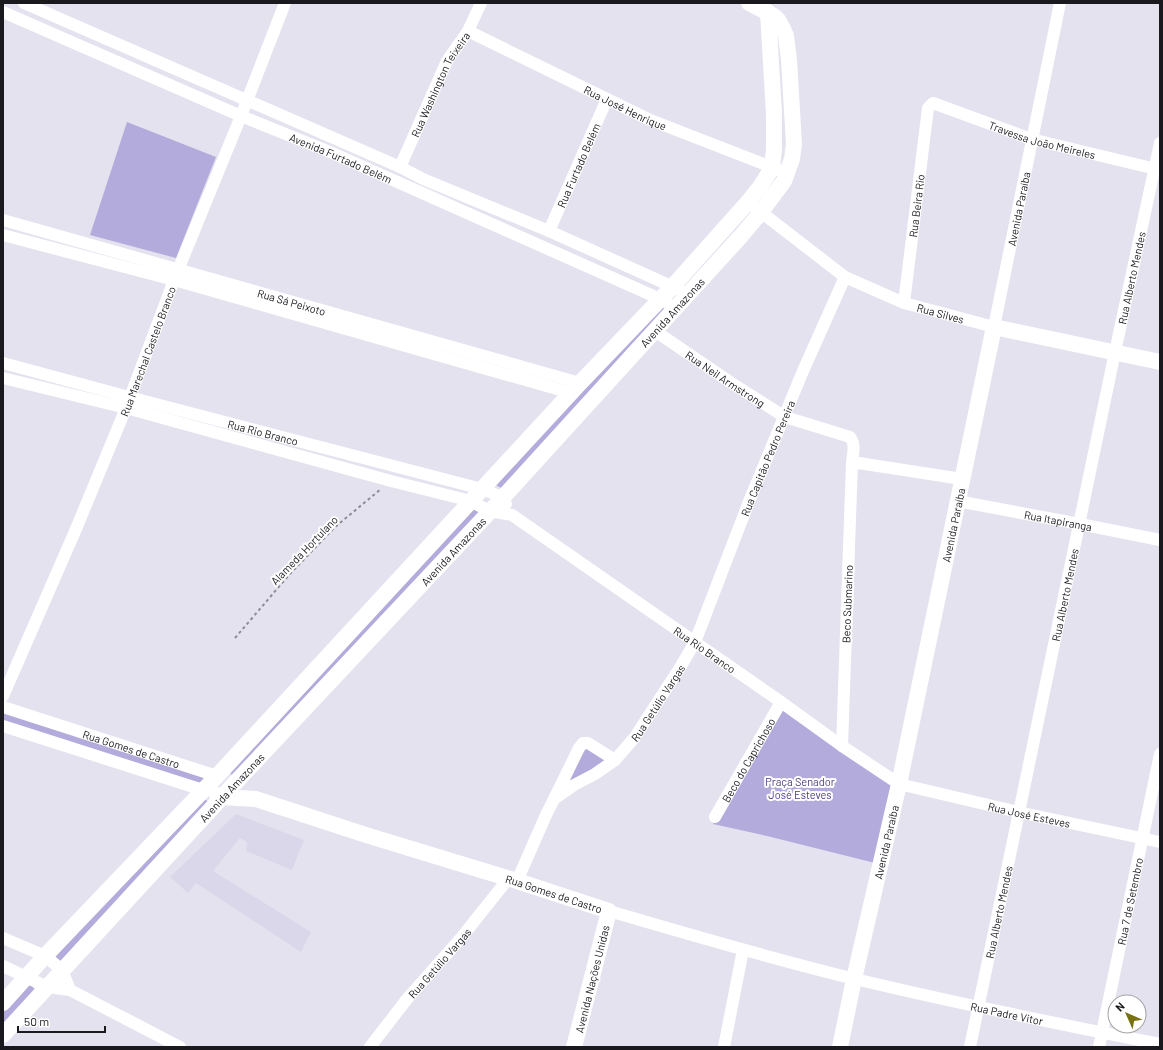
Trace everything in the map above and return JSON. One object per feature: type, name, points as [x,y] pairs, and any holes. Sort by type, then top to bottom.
[{"type":"street","name":"Avenida Furtado Belém","points":[[24,3],[400,168],[420,184],[677,306]]},
{"type":"street","name":"Rua Marechal Castelo Branco","points":[[3,696],[76,529],[128,403],[174,280],[242,116],[285,3]]},
{"type":"street","name":"Rua Washington Teixeira","points":[[400,168],[447,61],[468,31],[481,3]]},
{"type":"street","points":[[748,3],[773,16]]},
{"type":"street","name":"Avenida Paraíba","points":[[840,1047],[854,979],[899,784],[1060,3]]},
{"type":"street","name":"Avenida Furtado Belém","points":[[3,12],[242,116],[330,152],[549,231],[688,294]]},
{"type":"street","name":"Avenida Amazonas","points":[[3,1003],[44,956],[217,776],[353,627],[673,286],[760,187],[772,168],[774,149],[773,16]]},
{"type":"street","name":"Avenida Amazonas","points":[[3,1035],[655,331],[761,212],[778,189],[788,172],[794,144],[789,60],[786,36],[784,28],[773,16]]},
{"type":"street","name":"Rua José Henrique","points":[[468,31],[668,128],[772,168],[788,172]]},
{"type":"street","name":"Rua Furtado Belém","points":[[549,231],[607,99]]},
{"type":"street","name":"Travessa João Meireles","points":[[928,108],[933,103],[1031,139],[1157,170]]},
{"type":"street","name":"Rua Beira Rio","points":[[904,302],[928,108]]},
{"type":"street","name":"Rua Alberto Mendes","points":[[970,1047],[1115,352],[1157,170],[1160,143]]},
{"type":"street","name":"Rua Silves","points":[[748,202],[845,277],[904,302],[994,327],[1160,362]]},
{"type":"street","name":"Rua Sá Peixoto","points":[[3,220],[179,269],[576,388]]},
{"type":"street","name":"Rua Sá Peixoto","points":[[3,235],[576,388]]},
{"type":"street","name":"Rua Capitão Pedro Pereira","points":[[695,642],[750,499],[785,417],[812,348],[845,277]]},
{"type":"street","name":"Rua Neil Armstrong","points":[[655,331],[785,417],[850,437],[854,446],[852,462]]},
{"type":"street","name":"Rua Rio Branco","points":[[3,362],[128,403],[391,481],[471,501],[489,511],[512,515],[842,746],[899,784]]},
{"type":"street","name":"Rua Rio Branco","points":[[3,378],[128,403],[482,489],[502,497],[512,515]]},
{"type":"street","points":[[852,462],[962,478]]},
{"type":"street","name":"Beco Submarino","points":[[842,746],[852,462]]},
{"type":"street","name":"Rua Itapiranga","points":[[957,501],[1160,540]]},
{"type":"street","name":"Rua Getúlio Vargas","points":[[554,799],[615,760],[635,737],[695,642]]},
{"type":"street","name":"Beco do Caprichoso","points":[[715,817],[781,702]]},
{"type":"street","name":"Rua Gomes de Castro","points":[[3,707],[217,776],[235,783],[256,799]]},
{"type":"street","name":"Rua Gomes de Castro","points":[[3,726],[222,797],[256,799],[609,911],[743,950],[854,979]]},
{"type":"street","name":"Rua Getúlio Vargas","points":[[370,1047],[407,999],[512,880],[574,760],[578,748],[583,743],[588,743],[615,760]]},
{"type":"street","name":"Rua 7 de Setembro","points":[[1099,1047],[1160,754]]},
{"type":"street","name":"Rua José Esteves","points":[[899,784],[1018,812],[1160,842]]},
{"type":"street","name":"Avenida Nações Unidas","points":[[574,1047],[609,911]]},
{"type":"street","points":[[3,938],[44,956],[62,970],[70,990]]},
{"type":"street","points":[[724,1047],[743,950]]},
{"type":"street","points":[[3,966],[48,987],[70,990],[180,1047]]},
{"type":"street","name":"Rua Padre Vitor","points":[[854,979],[978,1007],[1160,1044]]},
{"type":"path","name":"Alameda Hortulano","points":[[235,638],[289,574],[335,527],[391,481]]},
{"type":"shaded area","points":[[236,814],[304,840],[292,870],[246,851],[247,842],[240,838],[213,871],[311,932],[301,952],[196,883],[188,893],[170,877]]},
{"type":"green space","points":[[127,122],[216,157],[176,258],[90,235]]},
{"type":"green space","points":[[658,305],[668,311],[503,489],[494,484]]},
{"type":"green space","points":[[472,508],[481,514],[234,777],[227,770]]},
{"type":"green space","name":"Praça Senador José Esteves","points":[[779,705],[897,784],[879,864],[713,824],[760,743]]},
{"type":"green space","points":[[3,709],[216,777],[203,789],[3,725]]},
{"type":"green space","points":[[581,743],[612,761],[559,791]]},
{"type":"green space","points":[[203,797],[210,804],[62,963],[55,957]]},
{"type":"green space","points":[[30,984],[37,992],[3,1028],[3,1012]]}]
